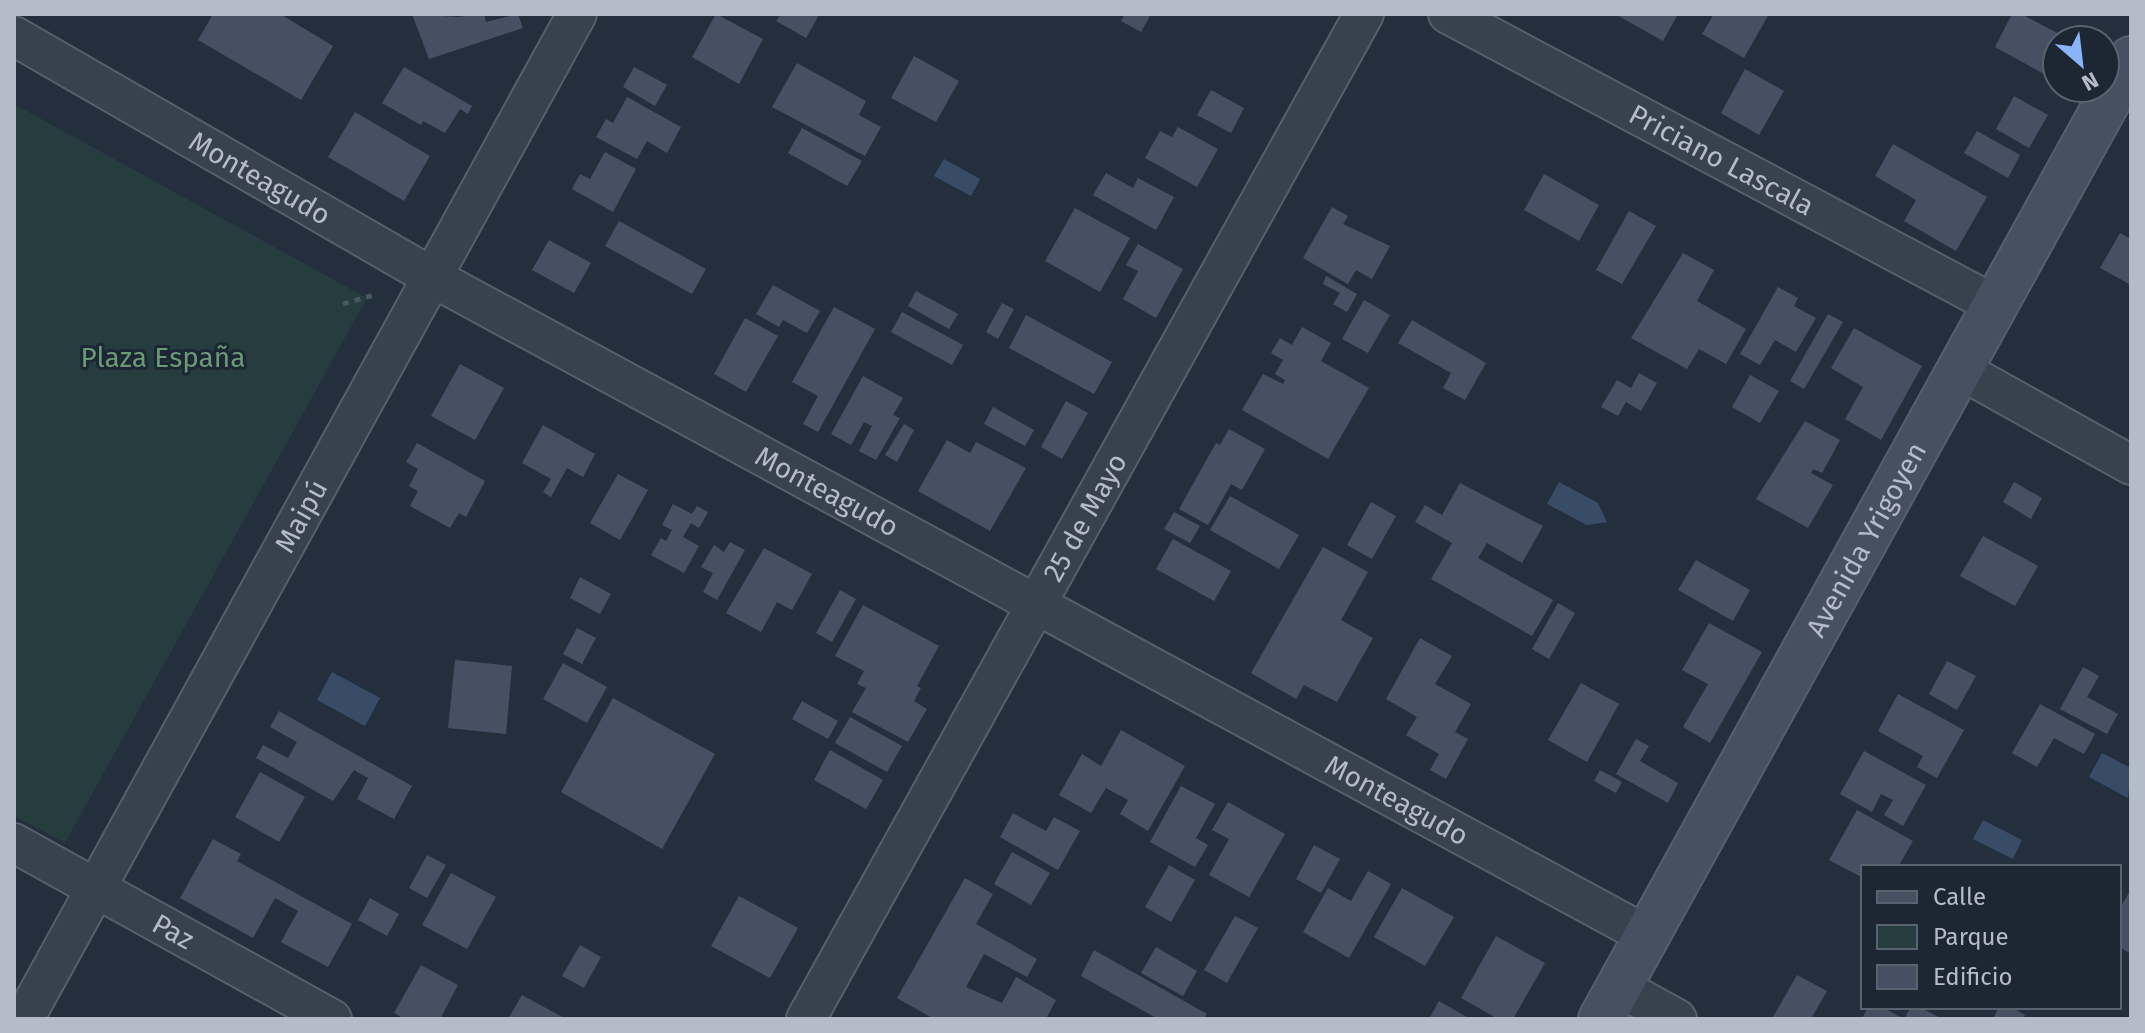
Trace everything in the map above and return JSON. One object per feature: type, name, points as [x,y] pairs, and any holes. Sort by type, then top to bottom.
[{"type":"main road","name":"Avenida Yrigoyen","points":[[1610,1003],[2131,59]]},
{"type":"street","name":"Maipú","points":[[24,1019],[577,14]]},
{"type":"street","name":"25 de Mayo","points":[[806,1019],[1364,14]]},
{"type":"street","name":"Priciano Lascala","points":[[1448,14],[1997,306]]},
{"type":"street","name":"Monteagudo","points":[[14,36],[432,277],[1648,936]]},
{"type":"street","points":[[1961,370],[2131,465]]},
{"type":"street","name":"Paz","points":[[14,843],[332,1019]]},
{"type":"street","points":[[1610,1003],[1677,1019]]},
{"type":"green space","name":"Plaza España","points":[[14,104],[367,298],[65,843],[14,816]]},
{"type":"water","points":[[944,159],[980,179],[971,196],[934,176]]},
{"type":"water","points":[[1559,482],[1598,503],[1607,522],[1587,525],[1547,504]]},
{"type":"water","points":[[332,672],[380,698],[365,726],[317,700]]},
{"type":"water","points":[[2102,753],[2131,768],[2128,798],[2089,777]]},
{"type":"water","points":[[1983,820],[2022,840],[2013,859],[1973,839]]},
{"type":"building","points":[[213,14],[280,14],[333,46],[301,100],[198,40]]},
{"type":"building","points":[[412,14],[458,17],[484,14],[486,22],[518,14],[523,28],[429,59]]},
{"type":"building","points":[[716,14],[763,39],[739,84],[692,57]]},
{"type":"building","points":[[781,14],[814,14],[818,17],[806,38],[776,21]]},
{"type":"building","points":[[1125,14],[1151,14],[1141,32],[1121,21]]},
{"type":"building","points":[[1615,14],[1678,14],[1663,41]]},
{"type":"building","points":[[1714,14],[1769,14],[1744,58],[1702,34]]},
{"type":"building","points":[[2012,14],[2021,14],[2041,24],[2041,72],[1995,47]]},
{"type":"building","points":[[914,56],[959,81],[936,122],[891,98]]},
{"type":"building","points":[[797,63],[866,101],[859,115],[881,127],[865,156],[772,107]]},
{"type":"building","points":[[404,67],[472,106],[468,114],[460,109],[445,133],[423,121],[421,125],[382,103]]},
{"type":"building","points":[[634,67],[667,85],[655,106],[623,87]]},
{"type":"building","points":[[1745,69],[1784,91],[1759,135],[1721,113]]},
{"type":"building","points":[[1211,90],[1244,108],[1231,133],[1197,115]]},
{"type":"building","points":[[2014,96],[2048,115],[2029,148],[1996,129]]},
{"type":"building","points":[[627,97],[681,127],[667,153],[647,141],[637,159],[596,137],[606,119],[613,123]]},
{"type":"building","points":[[355,112],[430,156],[404,201],[328,157]]},
{"type":"building","points":[[1178,127],[1218,149],[1197,187],[1145,158],[1160,131],[1172,137]]},
{"type":"building","points":[[802,128],[862,161],[847,186],[788,153]]},
{"type":"building","points":[[1977,131],[2020,155],[2008,178],[1964,153]]},
{"type":"building","points":[[1893,144],[1987,197],[1956,251],[1904,221],[1916,200],[1875,176]]},
{"type":"building","points":[[605,152],[636,169],[613,212],[572,189],[580,174],[590,179]]},
{"type":"building","points":[[1106,173],[1133,188],[1138,178],[1174,197],[1156,230],[1093,195]]},
{"type":"building","points":[[1544,174],[1599,205],[1579,241],[1524,210]]},
{"type":"building","points":[[1332,207],[1348,216],[1343,224],[1390,246],[1372,279],[1356,270],[1348,284],[1303,258]]},
{"type":"building","points":[[1075,208],[1130,238],[1100,292],[1045,261]]},
{"type":"building","points":[[1629,211],[1656,226],[1622,284],[1596,270]]},
{"type":"building","points":[[619,221],[706,269],[692,294],[605,246]]},
{"type":"building","points":[[2120,233],[2131,239],[2131,285],[2100,268]]},
{"type":"building","points":[[549,240],[591,263],[574,293],[532,270]]},
{"type":"building","points":[[1138,244],[1183,269],[1156,318],[1123,299],[1138,271],[1126,265]]},
{"type":"building","points":[[1683,253],[1714,270],[1697,301],[1746,329],[1726,364],[1699,349],[1687,369],[1631,338]]},
{"type":"building","points":[[1326,276],[1357,294],[1347,312],[1333,304],[1340,293],[1323,284]]},
{"type":"building","points":[[773,285],[820,311],[807,333],[783,320],[779,327],[756,314]]},
{"type":"building","points":[[1778,287],[1798,298],[1794,306],[1816,318],[1796,352],[1775,340],[1760,365],[1740,354]]},
{"type":"building","points":[[916,291],[958,314],[949,329],[908,306]]},
{"type":"building","points":[[1364,300],[1390,315],[1368,353],[1342,339]]},
{"type":"building","points":[[1002,303],[1014,309],[998,339],[986,332]]},
{"type":"building","points":[[834,307],[875,329],[818,432],[803,424],[818,396],[792,382]]},
{"type":"building","points":[[902,312],[963,345],[952,365],[891,332]]},
{"type":"building","points":[[1828,314],[1843,322],[1804,389],[1790,381]]},
{"type":"building","points":[[1026,315],[1112,362],[1094,394],[1009,348]]},
{"type":"building","points":[[745,318],[778,336],[746,392],[714,374]]},
{"type":"building","points":[[1412,320],[1486,363],[1465,400],[1443,388],[1451,373],[1398,343]]},
{"type":"building","points":[[1302,327],[1331,343],[1321,361],[1369,388],[1328,459],[1242,410],[1263,374],[1283,384],[1285,380],[1275,374],[1283,360],[1271,353],[1280,338],[1292,345]]},
{"type":"building","points":[[1854,328],[1922,366],[1881,440],[1845,419],[1863,387],[1831,368]]},
{"type":"building","points":[[460,364],[504,388],[475,440],[431,416]]},
{"type":"building","points":[[1639,373],[1657,383],[1641,411],[1626,402],[1618,416],[1601,407],[1617,380],[1631,388]]},
{"type":"building","points":[[1750,375],[1779,391],[1760,423],[1732,407]]},
{"type":"building","points":[[863,376],[903,398],[893,415],[900,418],[876,460],[859,451],[872,426],[864,422],[851,445],[831,434]]},
{"type":"building","points":[[1066,401],[1088,413],[1062,459],[1041,447]]},
{"type":"building","points":[[993,407],[1034,430],[1025,446],[984,424]]},
{"type":"building","points":[[1805,421],[1840,440],[1822,473],[1813,469],[1811,473],[1833,485],[1808,528],[1756,499]]},
{"type":"building","points":[[904,424],[914,430],[897,462],[885,455]]},
{"type":"building","points":[[543,425],[595,454],[583,477],[567,468],[551,497],[543,492],[551,479],[522,463]]},
{"type":"building","points":[[1229,429],[1265,449],[1242,490],[1231,484],[1208,525],[1179,509],[1216,443],[1220,445]]},
{"type":"building","points":[[947,440],[970,453],[976,442],[1026,468],[990,531],[918,491]]},
{"type":"building","points":[[417,443],[485,481],[466,517],[459,513],[450,528],[410,506],[418,491],[409,486],[418,469],[406,462]]},
{"type":"building","points":[[618,474],[648,490],[620,540],[590,523]]},
{"type":"building","points":[[2014,482],[2042,498],[2031,519],[2003,502]]},
{"type":"building","points":[[1460,483],[1543,526],[1522,563],[1487,543],[1478,558],[1553,600],[1532,636],[1431,579],[1452,543],[1415,522],[1425,505],[1442,515]]},
{"type":"building","points":[[1230,496],[1299,535],[1279,569],[1210,530]]},
{"type":"building","points":[[1371,502],[1396,516],[1372,559],[1347,545]]},
{"type":"building","points":[[673,504],[692,514],[697,506],[708,512],[699,528],[691,523],[683,537],[699,546],[684,573],[651,555],[661,538],[666,541],[672,530],[662,525]]},
{"type":"building","points":[[1174,512],[1200,526],[1190,543],[1164,529]]},
{"type":"building","points":[[1983,536],[2038,566],[2015,606],[1960,576]]},
{"type":"building","points":[[1173,539],[1231,571],[1214,601],[1156,569]]},
{"type":"building","points":[[730,542],[745,550],[717,600],[703,592],[713,573],[701,567],[714,545],[724,552]]},
{"type":"building","points":[[1323,547],[1368,572],[1341,620],[1373,638],[1337,702],[1304,685],[1296,699],[1251,673]]},
{"type":"building","points":[[764,548],[812,574],[792,610],[777,602],[761,632],[726,613]]},
{"type":"building","points":[[1696,560],[1750,590],[1733,621],[1678,590]]},
{"type":"building","points":[[580,577],[611,594],[600,614],[570,598]]},
{"type":"building","points":[[840,590],[856,599],[832,642],[816,633]]},
{"type":"building","points":[[1558,603],[1575,613],[1549,659],[1532,649]]},
{"type":"building","points":[[863,605],[939,646],[917,686],[921,688],[914,701],[927,709],[908,742],[852,712],[866,688],[857,684],[864,671],[835,656]]},
{"type":"building","points":[[1709,623],[1762,652],[1710,743],[1683,727],[1708,684],[1682,670]]},
{"type":"building","points":[[577,628],[596,638],[582,664],[563,654]]},
{"type":"building","points":[[1420,638],[1452,656],[1435,684],[1471,704],[1455,732],[1468,739],[1446,779],[1430,770],[1439,754],[1406,735],[1417,717],[1386,699]]},
{"type":"building","points":[[455,660],[512,666],[506,734],[448,728]]},
{"type":"building","points":[[1947,661],[1976,676],[1957,710],[1929,694]]},
{"type":"building","points":[[563,663],[607,687],[587,723],[543,699]]},
{"type":"building","points":[[2083,667],[2099,676],[2087,697],[2118,714],[2107,734],[2060,709]]},
{"type":"building","points":[[1581,683],[1619,704],[1587,762],[1548,740]]},
{"type":"building","points":[[1898,694],[1964,730],[1937,778],[1917,767],[1923,756],[1878,731]]},
{"type":"building","points":[[613,698],[715,754],[662,849],[561,792]]},
{"type":"building","points":[[802,701],[838,721],[828,739],[792,719]]},
{"type":"building","points":[[2040,704],[2095,734],[2084,754],[2054,738],[2037,767],[2012,753]]},
{"type":"building","points":[[279,711],[412,786],[394,819],[357,799],[368,778],[354,770],[333,801],[256,758],[263,745],[288,758],[297,742],[270,727]]},
{"type":"building","points":[[850,717],[902,746],[887,772],[835,743]]},
{"type":"building","points":[[1121,730],[1185,766],[1148,831],[1120,814],[1128,800],[1106,788],[1091,813],[1059,795],[1082,754],[1101,766]]},
{"type":"building","points":[[1636,739],[1649,746],[1640,761],[1678,783],[1668,803],[1616,774]]},
{"type":"building","points":[[830,750],[883,780],[866,809],[814,780]]},
{"type":"building","points":[[1864,751],[1926,785],[1903,826],[1884,815],[1893,800],[1881,794],[1872,812],[1840,794]]},
{"type":"building","points":[[1600,770],[1622,782],[1616,793],[1594,781]]},
{"type":"building","points":[[260,772],[305,797],[279,842],[235,817]]},
{"type":"building","points":[[1181,786],[1215,804],[1196,838],[1208,845],[1195,867],[1150,842]]},
{"type":"building","points":[[1228,802],[1285,834],[1249,897],[1209,875],[1229,839],[1212,830]]},
{"type":"building","points":[[1857,810],[1913,841],[1899,865],[1861,865],[1861,877],[1829,860]]},
{"type":"building","points":[[1013,813],[1046,831],[1054,817],[1080,831],[1058,870],[1000,837]]},
{"type":"building","points":[[213,839],[241,854],[237,861],[352,924],[328,967],[281,942],[298,911],[275,898],[253,938],[180,898]]},
{"type":"building","points":[[1314,845],[1340,859],[1321,893],[1296,879]]},
{"type":"building","points":[[1012,852],[1050,873],[1031,905],[994,884]]},
{"type":"building","points":[[427,855],[446,865],[427,898],[409,888]]},
{"type":"building","points":[[1169,865],[1195,880],[1171,922],[1145,907]]},
{"type":"building","points":[[1368,871],[1391,884],[1349,958],[1303,932],[1328,888],[1351,901]]},
{"type":"building","points":[[451,873],[496,897],[467,949],[422,925]]},
{"type":"building","points":[[965,878],[993,894],[976,924],[1037,959],[1027,977],[984,954],[966,987],[1002,1003],[1016,977],[1056,1000],[1046,1019],[934,1019],[897,998]]},
{"type":"building","points":[[1402,888],[1454,917],[1425,966],[1374,937]]},
{"type":"building","points":[[2131,889],[2131,954],[2121,948],[2121,906]]},
{"type":"building","points":[[739,896],[798,928],[770,978],[711,946]]},
{"type":"building","points":[[370,898],[399,914],[387,936],[358,920]]},
{"type":"building","points":[[1235,916],[1258,928],[1227,983],[1204,970]]},
{"type":"building","points":[[1496,936],[1545,963],[1513,1019],[1498,1019],[1461,998]]},
{"type":"building","points":[[580,945],[601,957],[584,988],[562,976]]},
{"type":"building","points":[[1156,947],[1197,971],[1183,996],[1141,973]]},
{"type":"building","points":[[1094,950],[1207,1014],[1203,1019],[1158,1019],[1081,976]]},
{"type":"building","points":[[421,965],[458,985],[440,1019],[405,1019],[394,1013]]},
{"type":"building","points":[[1797,975],[1827,991],[1811,1019],[1773,1017]]},
{"type":"building","points":[[522,995],[566,1019],[508,1019]]},
{"type":"building","points":[[1439,1001],[1470,1019],[1429,1019]]},
{"type":"building","points":[[1867,1009],[1886,1009],[1904,1019],[1862,1019]]},
{"type":"building","points":[[1910,1009],[1924,1009],[1942,1019],[1904,1019]]},
{"type":"building","points":[[1998,1009],[2014,1009],[2025,1015],[2023,1019],[1993,1019]]}]
